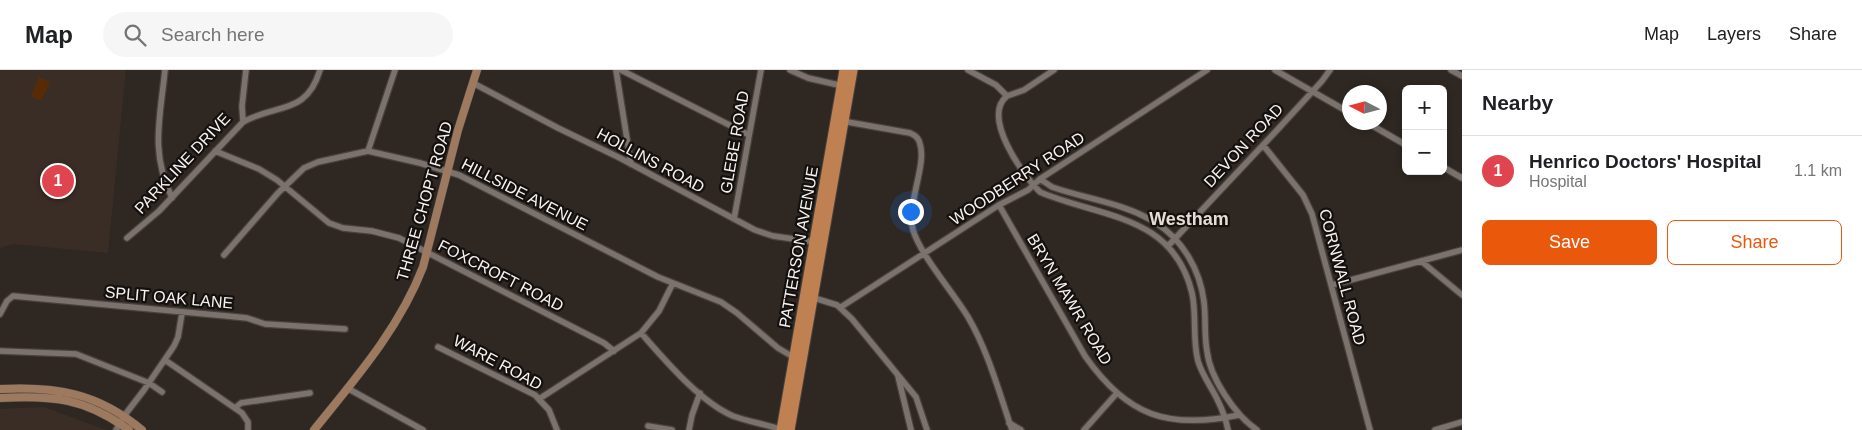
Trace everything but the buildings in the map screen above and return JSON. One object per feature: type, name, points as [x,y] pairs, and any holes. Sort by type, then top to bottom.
[{"type":"main road","name":"THREE CHOPT ROAD","points":[[314,430],[381,344],[400,315],[416,284],[427,252],[447,171],[477,70]]},
{"type":"main road","name":"PATTERSON AVENUE","points":[[844,70],[846,86]]},
{"type":"main road","name":"PATTERSON AVENUE","points":[[783,430],[798,359],[846,86],[853,70]]},
{"type":"main road","points":[[0,389],[40,388],[74,393],[97,401],[129,430]]},
{"type":"main road","points":[[0,398],[58,399],[93,408],[120,423],[142,430]]},
{"type":"street","points":[[165,70],[158,151],[161,169],[172,198]]},
{"type":"street","name":"PARKLINE DRIVE","points":[[127,238],[172,198],[243,122],[242,111],[246,70]]},
{"type":"street","points":[[243,122],[301,100],[314,86],[320,70]]},
{"type":"street","points":[[368,151],[395,70]]},
{"type":"street","points":[[616,70],[631,164]]},
{"type":"street","points":[[621,70],[749,135]]},
{"type":"street","name":"GLEBE ROAD","points":[[734,218],[761,70]]},
{"type":"street","points":[[790,70],[808,78],[846,86]]},
{"type":"street","points":[[968,70],[996,85],[1007,96]]},
{"type":"street","points":[[1054,70],[1024,90],[1003,99],[999,111],[1002,135],[1014,158],[1040,192],[1140,225],[1158,237],[1174,253],[1188,279],[1193,302],[1198,361],[1225,418],[1228,430]]},
{"type":"street","name":"WOODBERRY ROAD","points":[[841,307],[1000,205],[1028,190],[1040,180],[1207,70]]},
{"type":"street","points":[[1275,70],[1342,109]]},
{"type":"street","name":"DEVON ROAD","points":[[1168,246],[1312,92],[1330,70]]},
{"type":"street","points":[[1451,70],[1462,76]]},
{"type":"street","name":"HOLLINS ROAD","points":[[473,83],[765,234],[818,242]]},
{"type":"street","points":[[840,121],[910,133],[918,138],[921,149],[912,220],[914,234],[975,331],[994,376],[1012,430]]},
{"type":"street","points":[[1380,130],[1402,143]]},
{"type":"street","name":"CORNWALL ROAD","points":[[1263,145],[1295,184],[1309,206],[1318,231],[1370,430]]},
{"type":"street","name":"FOXCROFT ROAD","points":[[215,151],[259,169],[285,186],[329,223],[343,228],[386,234],[427,252],[604,343],[614,351]]},
{"type":"street","name":"HILLSIDE AVENUE","points":[[224,255],[285,186],[304,168],[312,164],[368,151],[447,171],[673,283],[709,296],[731,307],[778,348],[798,359]]},
{"type":"street","points":[[1447,169],[1462,178]]},
{"type":"street","points":[[1040,180],[1052,187],[1139,214],[1157,223],[1175,238],[1186,252],[1202,288],[1206,351],[1209,362],[1216,378],[1239,414],[1256,430]]},
{"type":"street","name":"BRYN MAWR ROAD","points":[[1000,205],[1093,369],[1117,393],[1141,410],[1161,419],[1189,423],[1239,414]]},
{"type":"street","points":[[1332,285],[1462,250]]},
{"type":"street","points":[[1421,261],[1462,295]]},
{"type":"street","points":[[539,399],[641,333],[659,311],[673,283]]},
{"type":"street","name":"SPLIT OAK LANE","points":[[0,314],[8,299],[14,296],[247,318],[265,324],[345,329]]},
{"type":"street","points":[[809,297],[841,307],[910,388],[917,400],[927,430]]},
{"type":"street","points":[[120,423],[165,360],[178,338],[182,313]]},
{"type":"street","points":[[641,333],[667,363],[716,407],[735,416],[783,430]]},
{"type":"street","name":"WARE ROAD","points":[[438,347],[530,392],[549,410],[557,430]]},
{"type":"street","points":[[0,351],[76,354],[149,383],[162,392]]},
{"type":"street","points":[[165,360],[235,408],[246,418],[248,430]]},
{"type":"street","points":[[898,376],[911,430]]},
{"type":"street","points":[[347,388],[423,430]]},
{"type":"street","points":[[235,408],[241,403],[310,393]]},
{"type":"street","points":[[1084,430],[1117,393]]},
{"type":"street","points":[[689,430],[692,415],[700,394]]},
{"type":"street","points":[[1435,430],[1462,422]]},
{"type":"street","points":[[1009,423],[1021,430]]},
{"type":"street","points":[[648,426],[672,430]]},
{"type":"shaded area","points":[[0,70],[126,70],[108,253],[12,244],[0,248]]},
{"type":"shaded area","points":[[39,77],[50,82],[41,101],[31,96]]},
{"type":"shaded area","points":[[44,407],[106,430],[0,430],[0,409]]},
{"type":"place","name":"Henrico Doctors' Hospital","points":[[58,181]]},
{"type":"district","name":"Westham","points":[[1189,219]]}]
